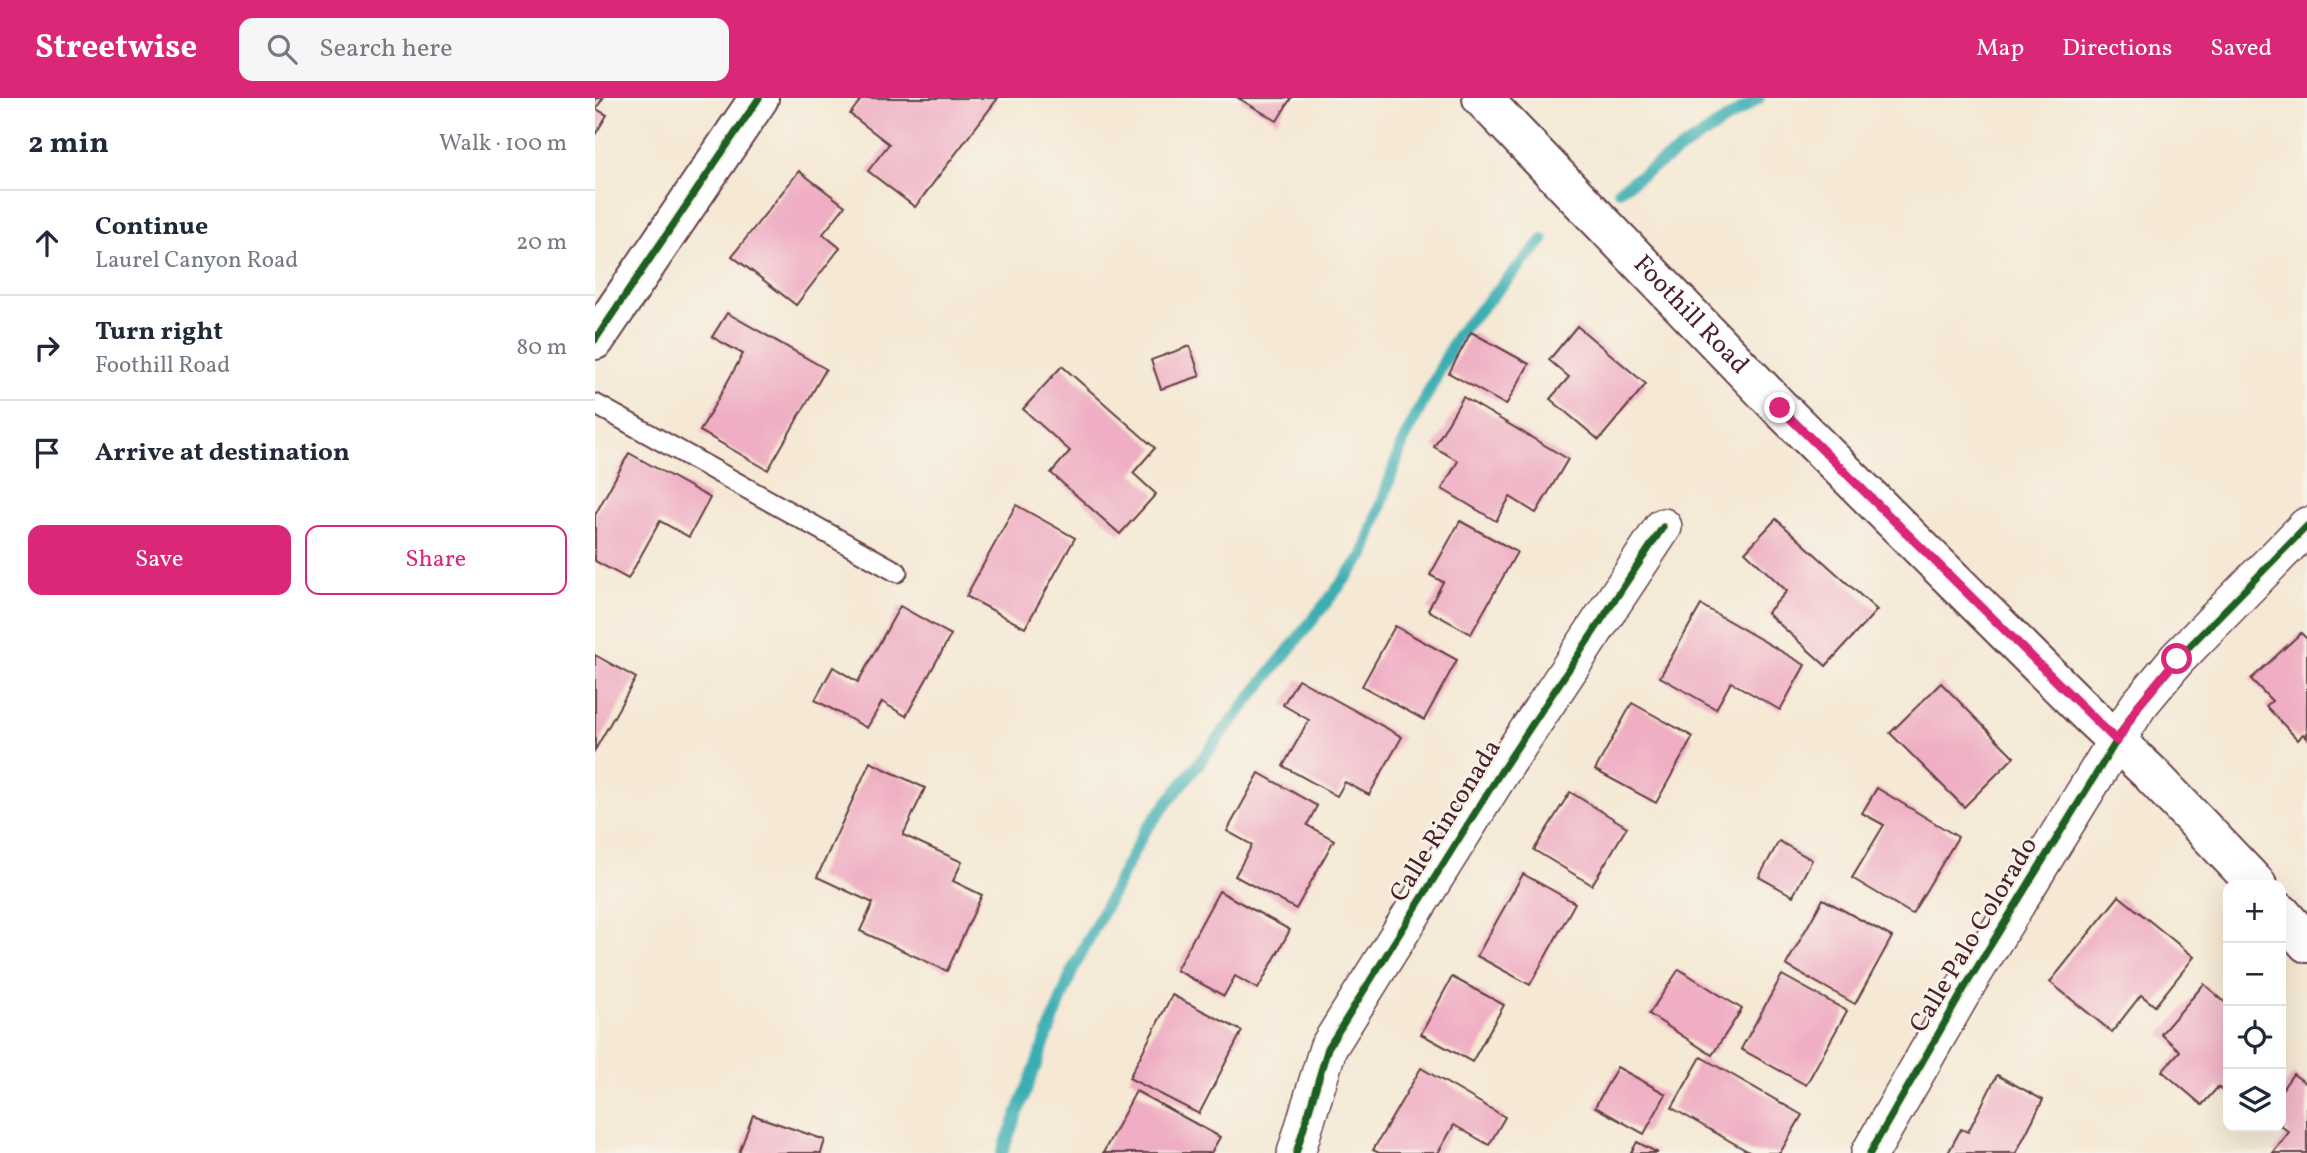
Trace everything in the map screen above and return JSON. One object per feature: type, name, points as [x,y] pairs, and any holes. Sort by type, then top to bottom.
[{"type":"main road","points":[[595,340],[759,98]]},
{"type":"main road","name":"Foothill Road","points":[[1482,98],[1770,399],[2117,741],[2252,880]]},
{"type":"main road","points":[[2286,919],[2307,943]]},
{"type":"street","name":"Calle Rinconada","points":[[1296,1153],[1328,1048],[1500,773],[1663,527]]},
{"type":"street","name":"Calle Palo Colorado","points":[[1870,1153],[1968,982],[2138,706],[2177,659],[2302,540]]},
{"type":"lane","points":[[595,404],[897,572]]},
{"type":"building","points":[[595,98],[603,98],[596,109],[607,115],[595,135]]},
{"type":"building","points":[[862,98],[998,98],[915,207],[868,171],[889,144],[850,114]]},
{"type":"building","points":[[1238,98],[1291,98],[1277,121]]},
{"type":"building","points":[[799,171],[845,206],[823,234],[840,248],[796,305],[732,256]]},
{"type":"building","points":[[727,313],[826,369],[768,470],[700,431],[743,354],[712,337]]},
{"type":"building","points":[[1577,326],[1646,384],[1599,440],[1550,399],[1569,377],[1549,360]]},
{"type":"building","points":[[1471,332],[1529,364],[1506,405],[1449,373]]},
{"type":"building","points":[[1190,346],[1200,376],[1161,389],[1151,360]]},
{"type":"building","points":[[1062,366],[1155,448],[1133,473],[1156,494],[1120,534],[1051,473],[1070,451],[1023,409]]},
{"type":"building","points":[[1463,397],[1568,459],[1536,513],[1510,497],[1496,521],[1442,489],[1458,461],[1434,447]]},
{"type":"building","points":[[629,453],[710,498],[689,537],[660,521],[628,579],[595,561],[595,515]]},
{"type":"building","points":[[1016,505],[1075,538],[1025,628],[966,596]]},
{"type":"building","points":[[1776,519],[1877,610],[1826,666],[1767,613],[1787,591],[1745,552]]},
{"type":"building","points":[[1460,521],[1517,552],[1471,634],[1428,610],[1443,582],[1430,575]]},
{"type":"building","points":[[1701,605],[1805,665],[1780,710],[1731,682],[1716,709],[1660,677]]},
{"type":"building","points":[[900,606],[951,635],[906,716],[882,702],[867,728],[815,700],[833,667],[858,682]]},
{"type":"building","points":[[1395,626],[1457,660],[1424,720],[1362,686]]},
{"type":"building","points":[[2301,633],[2307,639],[2307,738],[2303,734],[2298,740],[2266,706],[2272,701],[2251,679]]},
{"type":"building","points":[[595,655],[636,678],[595,750]]},
{"type":"building","points":[[1298,679],[1402,737],[1369,795],[1345,782],[1337,796],[1283,766],[1309,720],[1283,705]]},
{"type":"building","points":[[1941,683],[2014,757],[1964,807],[1890,733]]},
{"type":"building","points":[[1632,703],[1693,737],[1656,803],[1595,770]]},
{"type":"building","points":[[870,762],[925,788],[903,835],[962,862],[953,881],[982,895],[947,971],[860,931],[873,903],[817,877]]},
{"type":"building","points":[[1259,773],[1317,806],[1307,825],[1334,840],[1296,909],[1235,876],[1252,845],[1227,831]]},
{"type":"building","points":[[1877,788],[1958,837],[1912,914],[1852,878],[1884,825],[1862,813]]},
{"type":"building","points":[[1570,792],[1627,827],[1592,885],[1534,850]]},
{"type":"building","points":[[1779,841],[1812,860],[1793,896],[1759,877]]},
{"type":"building","points":[[1523,874],[1575,903],[1530,985],[1477,956]]},
{"type":"building","points":[[1219,891],[1290,930],[1258,989],[1235,976],[1224,996],[1176,970]]},
{"type":"building","points":[[2119,896],[2194,957],[2155,1006],[2141,995],[2112,1032],[2050,982]]},
{"type":"building","points":[[1823,899],[1892,937],[1855,1004],[1786,965]]},
{"type":"building","points":[[1679,969],[1742,1009],[1712,1055],[1649,1014]]},
{"type":"building","points":[[1782,975],[1847,1011],[1806,1085],[1741,1049]]},
{"type":"building","points":[[1452,977],[1504,1005],[1472,1062],[1421,1034]]},
{"type":"building","points":[[2204,984],[2223,1001],[2223,1092],[2218,1087],[2202,1105],[2162,1071],[2180,1051],[2161,1034]]},
{"type":"building","points":[[1172,995],[1242,1031],[1199,1114],[1129,1078]]},
{"type":"building","points":[[1701,1057],[1802,1115],[1780,1153],[1751,1153],[1672,1108]]},
{"type":"building","points":[[1617,1067],[1666,1094],[1644,1134],[1595,1107]]},
{"type":"building","points":[[1421,1068],[1505,1117],[1489,1145],[1454,1125],[1438,1153],[1379,1153],[1373,1150]]},
{"type":"building","points":[[2293,1074],[2307,1084],[2307,1153],[2273,1153],[2289,1132],[2286,1130],[2286,1084]]},
{"type":"building","points":[[1997,1075],[2043,1100],[2016,1153],[1948,1153],[1961,1129],[1968,1132]]},
{"type":"building","points":[[1136,1091],[1220,1137],[1211,1153],[1103,1153]]},
{"type":"building","points":[[753,1115],[825,1140],[821,1153],[739,1153]]},
{"type":"building","points":[[1637,1142],[1658,1153],[1631,1153]]},
{"type":"waterway","points":[[1619,190],[1759,98]]},
{"type":"waterway","points":[[1002,1153],[1073,969],[1144,832],[1364,555],[1402,444],[1458,334],[1543,240]]},
{"type":"cycle path","points":[[595,340],[759,98]]},
{"type":"cycle path","points":[[1870,1153],[1968,982],[2138,706],[2177,659],[2307,526]]},
{"type":"cycle path","points":[[1296,1153],[1328,1048],[1500,773],[1663,527]]},
{"type":"route","points":[[1780,408],[2117,741],[2138,706],[2177,659]]}]
